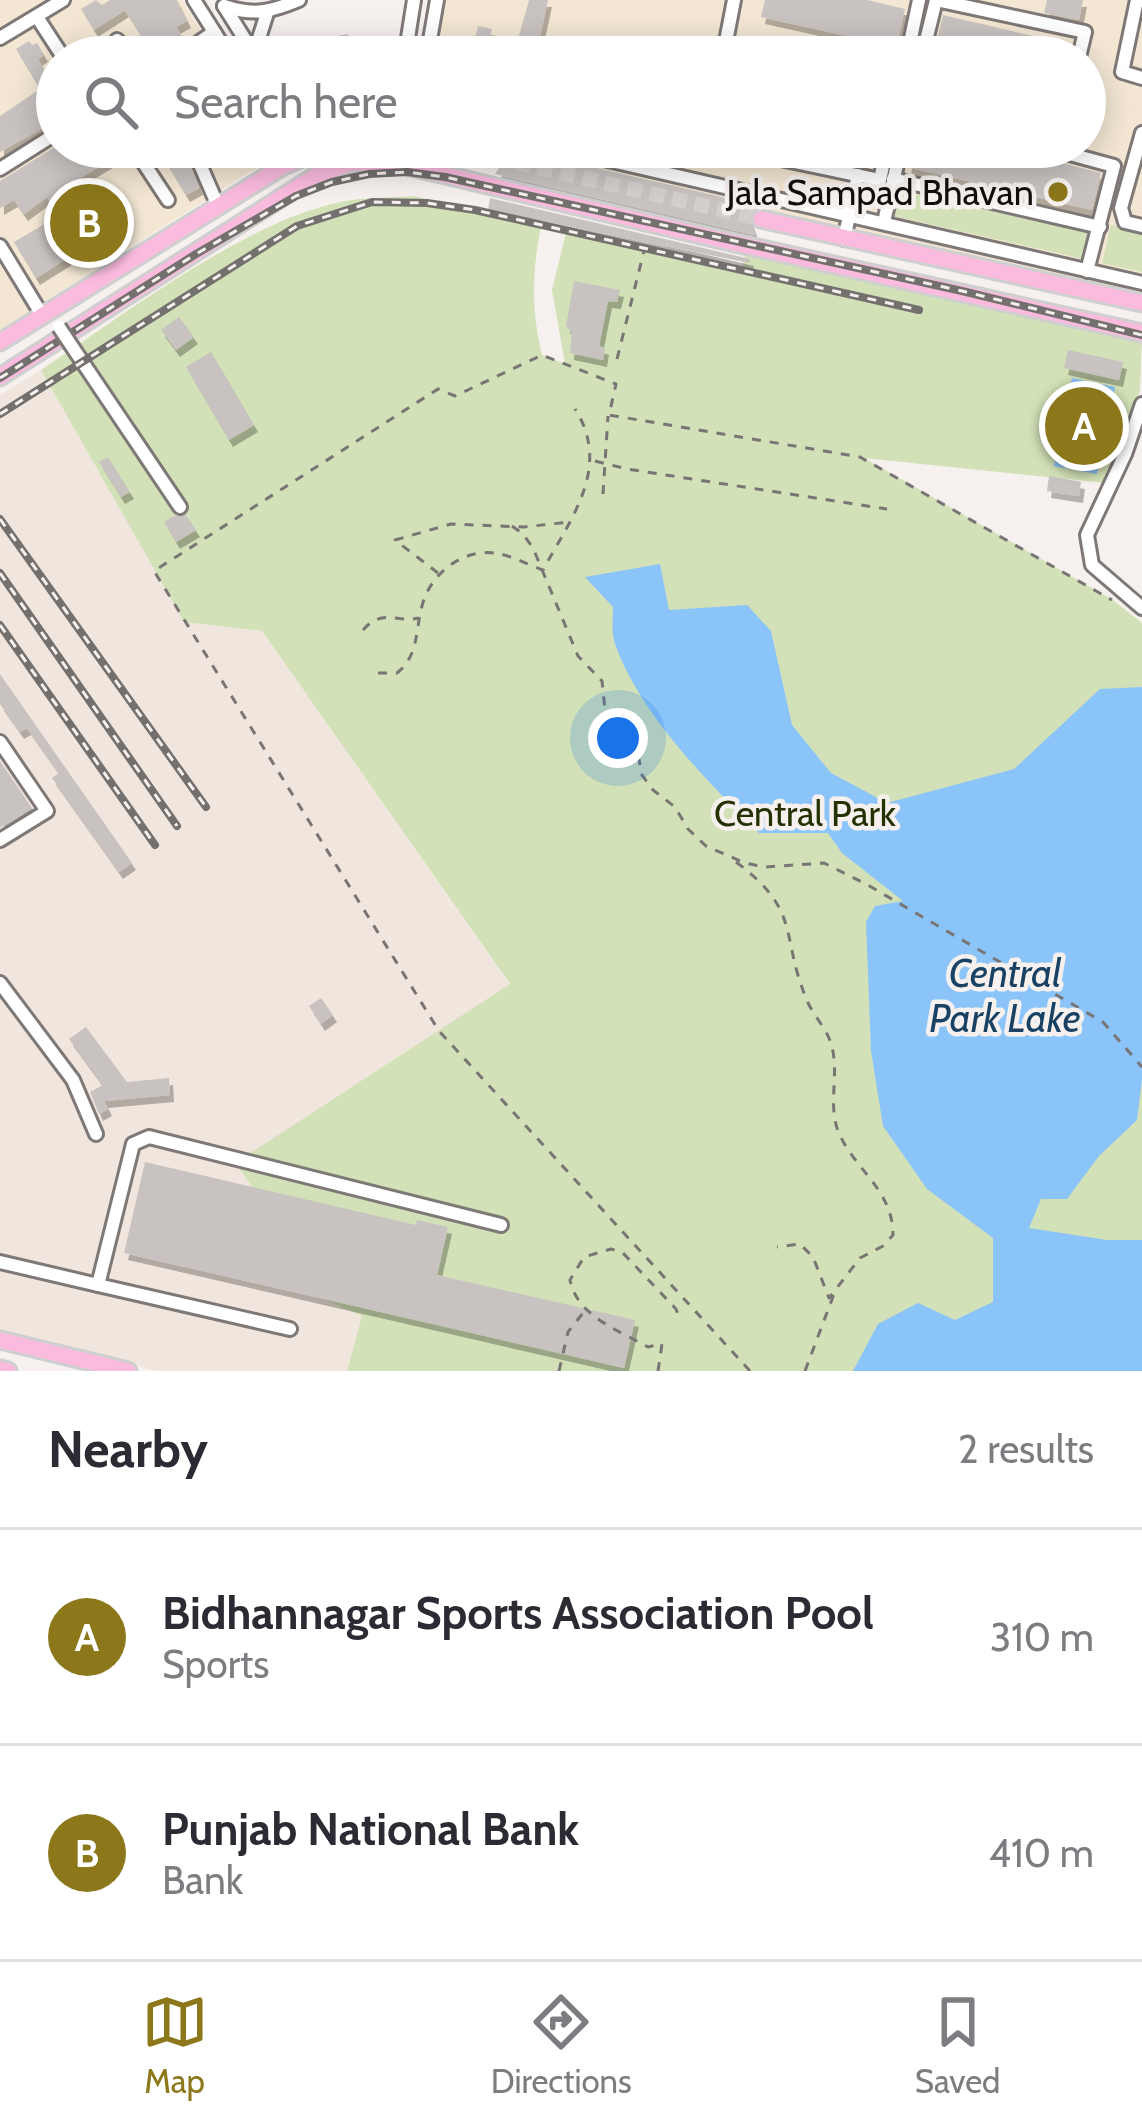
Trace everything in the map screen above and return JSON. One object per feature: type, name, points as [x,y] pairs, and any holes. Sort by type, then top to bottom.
[{"type":"main road","points":[[0,342],[271,168]]},
{"type":"main road","points":[[0,377],[315,176],[338,168]]},
{"type":"main road","points":[[416,168],[1142,333]]},
{"type":"main road","points":[[761,219],[1142,303]]},
{"type":"main road","points":[[1027,308],[1033,280]]},
{"type":"main road","points":[[0,1340],[128,1371]]},
{"type":"street","points":[[0,38],[63,0]]},
{"type":"street","points":[[194,0],[217,36]]},
{"type":"street","points":[[222,3],[246,14],[267,13],[299,0]]},
{"type":"street","points":[[408,36],[414,0]]},
{"type":"street","points":[[431,36],[437,0]]},
{"type":"street","points":[[727,36],[734,0]]},
{"type":"street","points":[[912,36],[920,0]]},
{"type":"street","points":[[927,36],[936,0],[1085,32],[1084,36]]},
{"type":"street","points":[[1137,0],[1122,72],[1142,78]]},
{"type":"street","points":[[222,3],[243,36]]},
{"type":"street","points":[[260,36],[267,13]]},
{"type":"street","points":[[38,17],[50,36]]},
{"type":"street","points":[[208,36],[214,32]]},
{"type":"street","points":[[1142,133],[1121,208],[1125,222],[1142,226]]},
{"type":"street","points":[[0,169],[36,146]]},
{"type":"street","points":[[1087,271],[1114,166],[1106,164]]},
{"type":"street","points":[[147,168],[168,200]]},
{"type":"street","points":[[202,168],[218,206]]},
{"type":"street","points":[[645,168],[1142,283]]},
{"type":"street","points":[[821,168],[880,180],[883,168]]},
{"type":"street","points":[[884,222],[896,168]]},
{"type":"street","points":[[844,239],[858,176]]},
{"type":"street","points":[[893,178],[1100,227]]},
{"type":"street","points":[[0,246],[180,507]]},
{"type":"street","points":[[1138,600],[1092,565],[1087,535],[1136,443],[1142,404]]},
{"type":"street","points":[[0,742],[47,812],[0,840]]},
{"type":"street","points":[[0,983],[73,1080],[96,1134]]},
{"type":"street","points":[[98,1285],[133,1144],[149,1137],[502,1225]]},
{"type":"street","points":[[0,1262],[290,1329]]},
{"type":"path","points":[[617,359],[651,224]]},
{"type":"path","points":[[603,494],[616,384],[542,355],[455,396],[438,389],[154,571],[439,1031],[750,1371]]},
{"type":"path","points":[[543,570],[589,484],[593,460],[574,409]]},
{"type":"path","points":[[609,415],[860,457],[1113,600]]},
{"type":"path","points":[[593,460],[887,509]]},
{"type":"path","points":[[439,574],[395,540],[451,524],[569,522]]},
{"type":"path","points":[[512,526],[524,534],[543,570],[578,656],[602,681],[605,710],[636,744],[641,775],[706,846],[766,868],[804,862],[837,868],[1112,1029],[1142,1067]]},
{"type":"path","points":[[378,673],[397,673],[413,656],[428,589],[458,560],[480,552],[501,554],[543,570]]},
{"type":"path","points":[[363,630],[372,620],[392,614],[405,620],[420,618]]},
{"type":"path","points":[[731,858],[756,877],[788,920],[807,1004],[832,1045],[834,1120],[846,1150],[883,1192],[893,1217],[893,1235],[860,1258],[829,1298],[813,1257],[800,1244],[776,1246]]},
{"type":"path","points":[[658,1371],[662,1344],[647,1347],[586,1311],[573,1298],[570,1280],[584,1257],[611,1249],[623,1252],[679,1317]]},
{"type":"path","points":[[805,1371],[834,1293]]},
{"type":"path","points":[[559,1371],[568,1332],[586,1311]]},
{"type":"shaded area","points":[[0,0],[182,0],[204,36],[36,36],[36,168],[256,168],[0,330]]},
{"type":"shaded area","points":[[442,0],[1142,0],[1142,297],[779,217],[585,168],[1106,168],[1106,36],[436,36]]},
{"type":"shaded area","points":[[41,370],[184,622],[262,631],[510,985],[235,1163],[363,1315],[347,1371],[157,1371],[0,1331],[0,395]]},
{"type":"green space","points":[[900,191],[1090,233],[1084,259],[894,216]]},
{"type":"green space","name":"Central Park","points":[[414,196],[541,226],[534,290],[538,338],[542,355],[565,364],[552,290],[567,229],[742,268],[745,255],[1142,337],[1140,390],[1105,483],[864,458],[1113,600],[1142,623],[1142,1371],[347,1371],[362,1316],[283,1281],[290,1237],[235,1163],[510,984],[262,631],[184,622],[41,370],[186,273],[264,229],[340,202]]},
{"type":"green space","points":[[1111,225],[1142,233],[1142,272],[1102,263]]},
{"type":"water","points":[[1072,378],[1115,387],[1097,474],[1054,466]]},
{"type":"water","name":"Central Park Lake","points":[[660,564],[669,610],[747,605],[771,631],[792,725],[831,773],[887,803],[1014,769],[1100,689],[1142,687],[1142,1079],[1137,1120],[1099,1156],[1067,1199],[1041,1199],[1029,1228],[1107,1240],[1142,1240],[1142,1371],[853,1371],[878,1324],[918,1303],[955,1320],[993,1302],[993,1238],[927,1189],[883,1126],[871,1051],[866,922],[875,906],[903,901],[842,853],[828,833],[759,833],[677,745],[626,670],[614,640],[613,607],[585,577]]},
{"type":"building","points":[[96,0],[102,5],[110,0],[177,0],[187,21],[176,27],[182,36],[141,36],[125,10],[94,30],[81,9]]},
{"type":"building","points":[[529,0],[548,0],[540,36],[519,36]]},
{"type":"building","points":[[765,0],[867,0],[905,9],[899,36],[847,36],[761,17]]},
{"type":"building","points":[[1047,0],[1083,0],[1079,20],[1044,13]]},
{"type":"building","points":[[943,15],[1033,36],[938,36]]},
{"type":"building","points":[[478,26],[492,29],[490,36],[476,36]]},
{"type":"building","points":[[29,41],[36,43],[36,82],[16,49]]},
{"type":"building","points":[[36,92],[36,132],[0,152],[0,116]]},
{"type":"building","points":[[36,159],[36,168],[97,168],[80,178],[118,234],[88,254],[84,248],[36,278],[14,242],[58,216],[47,197],[24,214],[14,200],[0,208],[0,181]]},
{"type":"building","points":[[170,168],[192,168],[199,188],[186,195]]},
{"type":"building","points":[[499,168],[597,168],[761,206],[749,218],[755,235],[495,174]]},
{"type":"building","points":[[911,168],[1081,168],[1101,173],[1092,210]]},
{"type":"building","points":[[490,198],[750,259],[749,263],[488,210]]},
{"type":"building","points":[[574,281],[620,290],[617,302],[608,301],[599,346],[605,348],[603,360],[570,353],[572,332],[566,326]]},
{"type":"building","points":[[179,317],[194,337],[176,350],[161,330]]},
{"type":"building","points":[[1068,350],[1123,362],[1119,380],[1064,368]]},
{"type":"building","points":[[211,352],[254,425],[229,440],[186,367]]},
{"type":"building","points":[[108,457],[130,492],[121,497],[99,462]]},
{"type":"building","points":[[1049,476],[1081,482],[1079,496],[1047,491]]},
{"type":"building","points":[[186,515],[196,530],[176,542],[164,522]]},
{"type":"building","points":[[0,674],[132,863],[119,872],[52,778],[59,773],[27,728],[20,732],[0,704]]},
{"type":"building","points":[[0,761],[32,808],[0,828]]},
{"type":"building","points":[[321,998],[333,1015],[321,1024],[309,1006]]},
{"type":"building","points":[[86,1027],[127,1082],[169,1078],[170,1095],[104,1101],[108,1109],[99,1114],[90,1092],[103,1085],[69,1039]]},
{"type":"building","points":[[145,1162],[416,1225],[417,1220],[448,1227],[437,1275],[635,1320],[624,1368],[124,1253]]},
{"type":"tunnel","points":[[541,168],[761,219]]},
{"type":"railway","points":[[0,378],[296,196],[332,182],[407,172],[962,291],[1142,335]]},
{"type":"railway","points":[[0,414],[297,226],[372,202],[475,210],[919,310]]},
{"type":"railway","points":[[0,519],[206,807]]},
{"type":"railway","points":[[0,573],[177,826]]},
{"type":"railway","points":[[0,625],[155,845]]},
{"type":"place","name":"Jala Sampad Bhavan","points":[[1058,192]]},
{"type":"place","name":"Punjab National Bank","points":[[89,223]]},
{"type":"place","name":"Bidhannagar Sports Association Pool","points":[[1084,426]]}]
